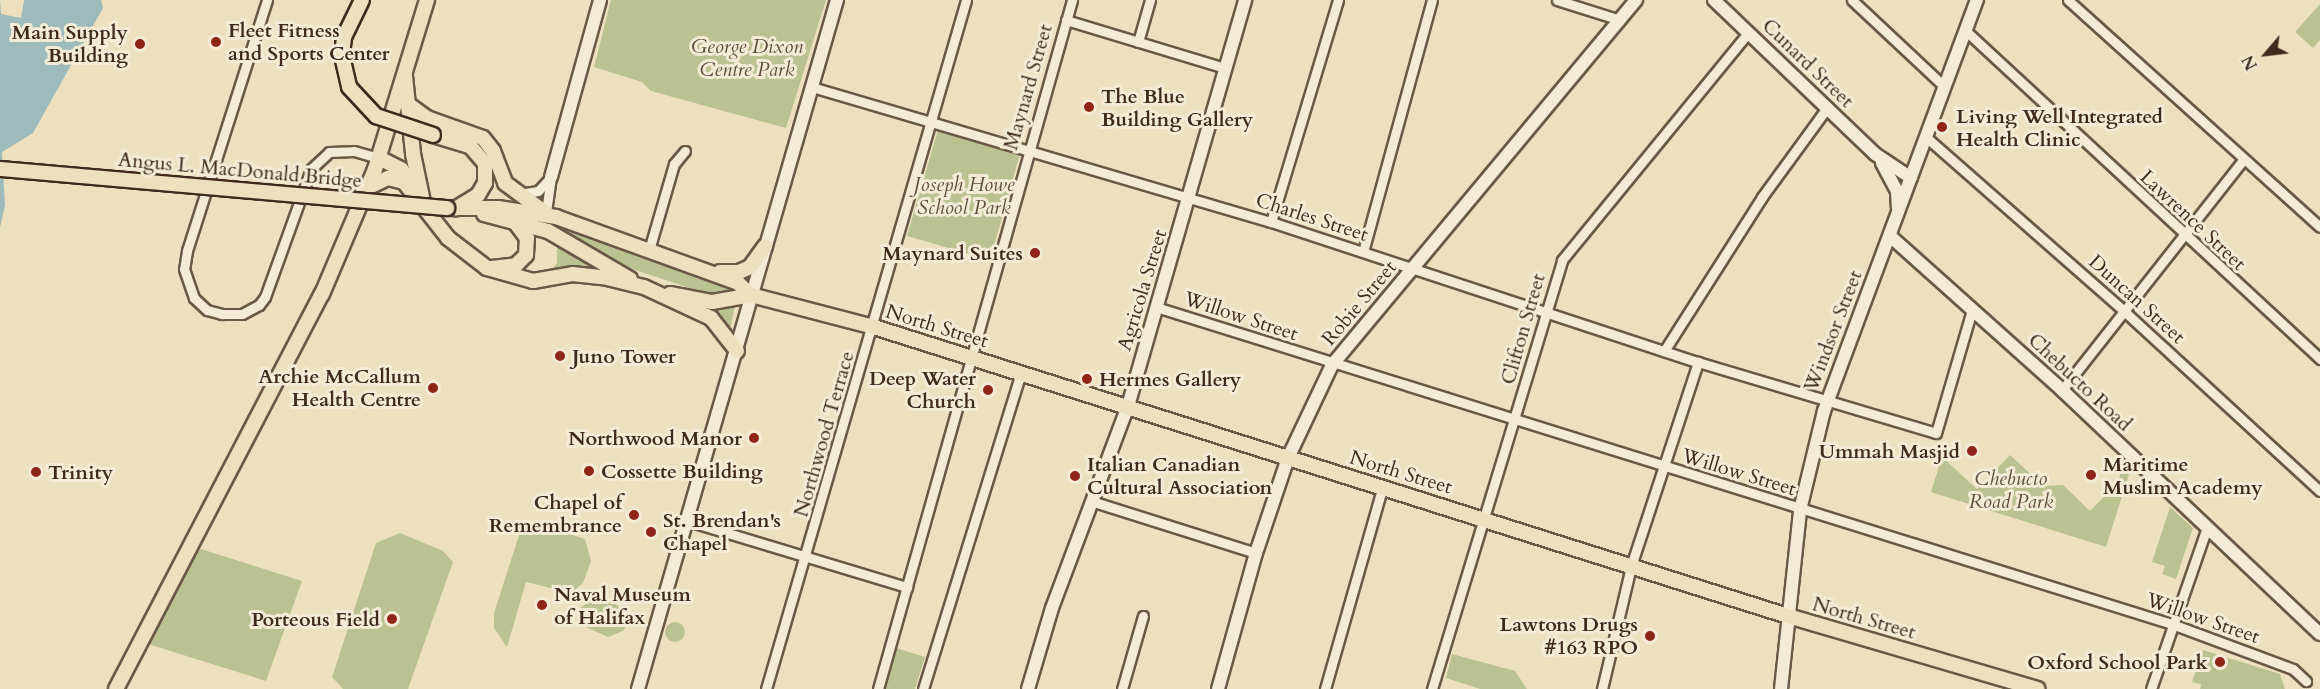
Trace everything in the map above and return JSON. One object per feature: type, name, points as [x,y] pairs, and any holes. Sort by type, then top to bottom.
[{"type":"main road","points":[[363,0],[344,37],[342,56],[349,87],[376,116],[460,141],[479,153],[486,173],[476,197],[452,208]]},
{"type":"main road","points":[[116,689],[322,294],[363,190],[379,158],[427,0]]},
{"type":"main road","points":[[404,71],[410,105],[413,154],[426,210]]},
{"type":"main road","points":[[410,105],[427,118],[483,138],[493,151],[505,183],[547,213]]},
{"type":"main road","points":[[379,158],[401,169],[426,210]]},
{"type":"main road","name":"Angus L. MacDonald Bridge","points":[[0,169],[452,208],[477,210],[492,208],[547,213]]},
{"type":"main road","points":[[363,190],[388,178],[404,182],[448,238],[487,268],[519,279],[533,281],[572,274],[644,287],[711,318],[721,326],[737,351]]},
{"type":"main road","name":"Angus L. MacDonald Bridge","points":[[477,210],[548,231]]},
{"type":"main road","name":"North Street","points":[[547,213],[738,283],[751,295]]},
{"type":"main road","points":[[487,268],[510,267],[526,255],[526,238],[513,221]]},
{"type":"main road","name":"North Street","points":[[548,231],[644,287],[712,302],[751,295],[874,327],[1383,486],[1788,616],[2038,689]]},
{"type":"main road","points":[[703,270],[739,272],[750,267],[765,246]]},
{"type":"street","points":[[267,0],[187,251],[184,268],[194,298],[207,310],[222,314],[242,314],[259,305],[265,297],[311,168],[329,152],[354,150],[379,158]]},
{"type":"street","points":[[547,213],[551,177],[600,0]]},
{"type":"street","points":[[638,689],[837,0]]},
{"type":"street","name":"Northwood Terrace","points":[[766,689],[874,327],[966,0]]},
{"type":"street","name":"Maynard Street","points":[[878,689],[1072,0]]},
{"type":"street","points":[[1138,42],[1150,0]]},
{"type":"street","name":"Agricola Street","points":[[1028,689],[1052,608],[1128,406],[1245,0]]},
{"type":"street","points":[[1271,222],[1338,0]]},
{"type":"street","points":[[1363,252],[1432,0]]},
{"type":"street","points":[[1557,0],[1620,20]]},
{"type":"street","name":"Robie Street","points":[[1218,689],[1256,553],[1288,458],[1332,365],[1636,0]]},
{"type":"street","name":"Cunard Street","points":[[1714,0],[1875,154],[1911,178]]},
{"type":"street","points":[[1852,0],[1944,86]]},
{"type":"street","name":"Windsor Street","points":[[1781,689],[1800,510],[1827,401],[1977,0]]},
{"type":"street","points":[[2067,0],[2320,227]]},
{"type":"street","points":[[1066,20],[1225,68]]},
{"type":"street","name":"Lawrence Street","points":[[1966,31],[2183,236],[2320,360]]},
{"type":"street","name":"Clifton Street","points":[[1432,689],[1481,517],[1516,419],[1544,312],[1562,260],[1748,33]]},
{"type":"street","name":"Charles Street","points":[[812,87],[1190,197],[1698,362],[1936,433],[1972,310]]},
{"type":"street","points":[[1664,351],[1762,197],[1827,108]]},
{"type":"street","name":"Duncan Street","points":[[1926,137],[2124,310],[2320,491]]},
{"type":"street","points":[[649,250],[674,164],[685,152]]},
{"type":"street","name":"Cunard Street","points":[[1875,154],[1897,191],[1898,212]]},
{"type":"street","points":[[2061,390],[2243,160]]},
{"type":"street","points":[[519,195],[538,191],[551,177]]},
{"type":"street","name":"Chebucto Road","points":[[1890,236],[2061,390],[2320,634]]},
{"type":"street","name":"Willow Street","points":[[1156,307],[1332,365],[1516,419],[1662,467],[2172,624],[2293,669],[2306,681]]},
{"type":"street","points":[[1602,689],[1631,566],[1698,362]]},
{"type":"street","points":[[923,689],[1021,373]]},
{"type":"street","points":[[1325,689],[1383,486]]},
{"type":"street","points":[[1091,501],[1256,553]]},
{"type":"street","points":[[688,521],[907,587]]},
{"type":"street","points":[[2151,689],[2207,527]]},
{"type":"street","points":[[1122,689],[1143,616]]},
{"type":"green space","name":"George Dixon Centre Park","points":[[611,0],[826,0],[786,128],[651,91],[642,82],[594,67]]},
{"type":"green space","points":[[2320,4],[2320,40],[2313,48],[2295,32]]},
{"type":"green space","name":"Joseph Howe School Park","points":[[938,130],[1020,154],[990,260],[907,236]]},
{"type":"green space","points":[[561,227],[734,287],[736,290],[708,294],[629,268],[560,232]]},
{"type":"green space","points":[[557,243],[600,267],[599,272],[547,276],[557,263]]},
{"type":"green space","points":[[735,306],[730,330],[703,307],[719,308]]},
{"type":"green space","name":"Chebucto Road Park","points":[[2010,455],[2044,486],[2063,485],[2090,511],[2118,482],[2123,464],[2130,471],[2106,547],[1931,492],[1942,457],[1977,489]]},
{"type":"green space","points":[[2170,507],[2193,528],[2176,579],[2162,574],[2165,566],[2152,562]]},
{"type":"green space","points":[[529,521],[585,539],[591,561],[583,583],[571,593],[526,582],[507,647],[494,628],[494,613],[522,526]]},
{"type":"green space","name":"Porteous Field","points":[[400,533],[443,551],[453,562],[408,689],[343,689],[332,677],[376,543]]},
{"type":"green space","points":[[198,548],[302,581],[266,681],[148,644]]},
{"type":"green space","points":[[593,598],[613,602],[622,610],[627,625],[623,631],[608,637],[581,625],[577,611]]},
{"type":"green space","points":[[675,622],[682,625],[685,632],[682,639],[675,642],[668,639],[665,632],[668,625]]},
{"type":"green space","points":[[896,648],[925,657],[915,689],[884,689]]},
{"type":"green space","name":"Oxford School Park","points":[[2203,650],[2280,674],[2285,689],[2200,689],[2201,684],[2192,682]]},
{"type":"green space","points":[[1452,654],[1515,671],[1527,689],[1480,689],[1446,678]]},
{"type":"water","points":[[0,0],[1,14],[21,18],[24,0],[101,0],[103,8],[33,133],[2,152],[5,205],[0,228]]},
{"type":"place","name":"Fleet Fitness and Sports Center","points":[[216,42]]},
{"type":"place","name":"Main Supply Building","points":[[140,44]]},
{"type":"place","name":"The Blue Building Gallery","points":[[1089,107]]},
{"type":"place","name":"Living Well Integrated Health Clinic","points":[[1942,127]]},
{"type":"place","name":"Maynard Suites","points":[[1035,253]]},
{"type":"place","name":"Juno Tower","points":[[560,356]]},
{"type":"place","name":"Hermes Gallery","points":[[1087,379]]},
{"type":"place","name":"Archie McCallum Health Centre","points":[[433,388]]},
{"type":"place","name":"Deep Water Church","points":[[988,390]]},
{"type":"place","name":"Northwood Manor","points":[[754,438]]},
{"type":"place","name":"Ummah Masjid","points":[[1972,451]]},
{"type":"place","name":"Cossette Building","points":[[589,471]]},
{"type":"place","name":"Trinity","points":[[36,472]]},
{"type":"place","name":"Maritime Muslim Academy","points":[[2091,475]]},
{"type":"place","name":"Italian Canadian Cultural Association","points":[[1075,476]]},
{"type":"place","name":"Chapel of Remembrance","points":[[634,515]]},
{"type":"place","name":"St. Brendan's Chapel","points":[[651,532]]},
{"type":"place","name":"Naval Museum of Halifax","points":[[542,605]]},
{"type":"place","name":"Porteous Field","points":[[392,619]]},
{"type":"place","name":"Lawtons Drugs #163 RPO","points":[[1650,636]]},
{"type":"place","name":"Oxford School Park","points":[[2220,662]]}]
